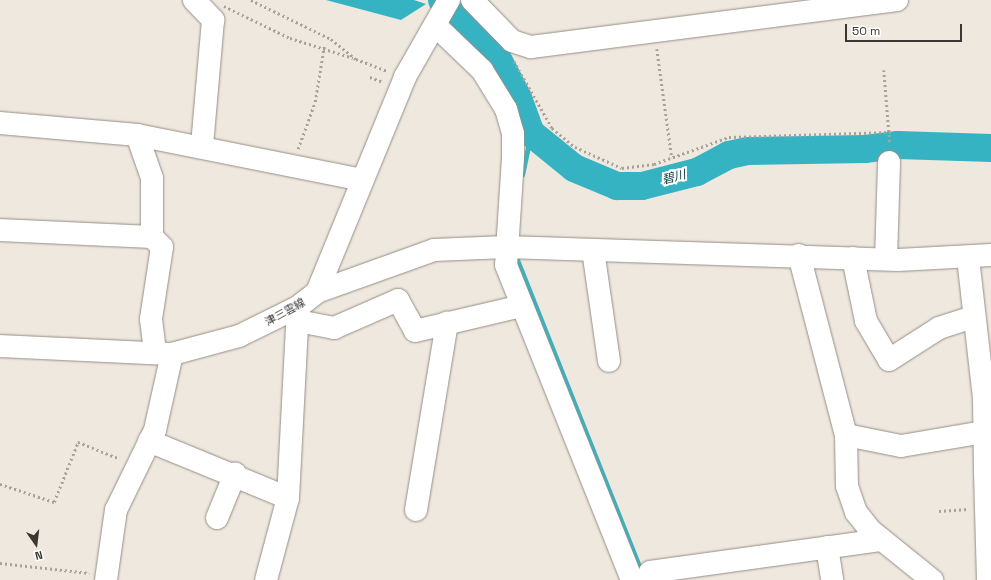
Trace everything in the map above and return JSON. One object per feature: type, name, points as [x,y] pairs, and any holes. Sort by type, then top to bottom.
[{"type":"street","points":[[194,0],[213,20],[202,146]]},
{"type":"street","name":"津三雲線","points":[[0,346],[163,354],[239,336],[298,314],[318,292],[405,77],[448,0]]},
{"type":"street","points":[[472,0],[512,41],[523,47],[654,32],[897,0]]},
{"type":"street","points":[[436,23],[482,70],[510,122],[513,158],[512,248],[506,265],[522,306],[641,576],[882,540]]},
{"type":"street","points":[[0,123],[137,135],[202,146],[363,180]]},
{"type":"street","points":[[137,135],[152,178],[152,237]]},
{"type":"street","points":[[886,259],[889,162]]},
{"type":"street","points":[[0,230],[152,237],[162,247],[151,319],[163,354],[160,416],[149,441],[135,466],[116,510],[107,577]]},
{"type":"street","points":[[318,292],[434,250],[512,248],[799,255],[886,259],[968,258],[991,255]]},
{"type":"street","points":[[593,250],[609,361]]},
{"type":"street","points":[[799,255],[846,435],[851,504],[870,530],[932,580]]},
{"type":"street","points":[[853,258],[866,321],[889,360],[939,328],[973,317]]},
{"type":"street","points":[[968,258],[988,470],[985,509],[988,580]]},
{"type":"street","points":[[266,580],[288,498],[298,314],[334,328],[398,300],[415,331],[522,306]]},
{"type":"street","points":[[416,510],[447,323]]},
{"type":"street","points":[[846,435],[901,446],[985,432]]},
{"type":"street","points":[[149,441],[235,474],[288,498]]},
{"type":"street","points":[[217,518],[235,474]]},
{"type":"street","points":[[828,547],[832,580]]},
{"type":"path","points":[[251,0],[331,39],[356,59]]},
{"type":"path","points":[[213,20],[226,4],[290,38],[324,47],[405,77]]},
{"type":"path","points":[[654,32],[672,158]]},
{"type":"path","points":[[292,165],[315,102],[324,47]]},
{"type":"path","points":[[512,58],[546,122],[575,147],[622,168],[672,158],[708,143],[748,135],[815,137],[890,134],[884,70]]},
{"type":"path","points":[[0,484],[54,502],[78,442],[135,466]]},
{"type":"path","points":[[939,511],[985,509]]},
{"type":"path","points":[[0,563],[107,577]]},
{"type":"water","points":[[326,0],[414,0],[426,4],[401,20]]},
{"type":"waterway","name":"碧川","points":[[442,0],[490,44],[518,98],[531,133],[574,168],[617,186],[642,186],[697,172],[729,155],[748,151],[865,149],[898,145],[991,148]]},
{"type":"waterway","points":[[522,175],[531,133]]},
{"type":"waterway","points":[[516,256],[642,573]]}]
